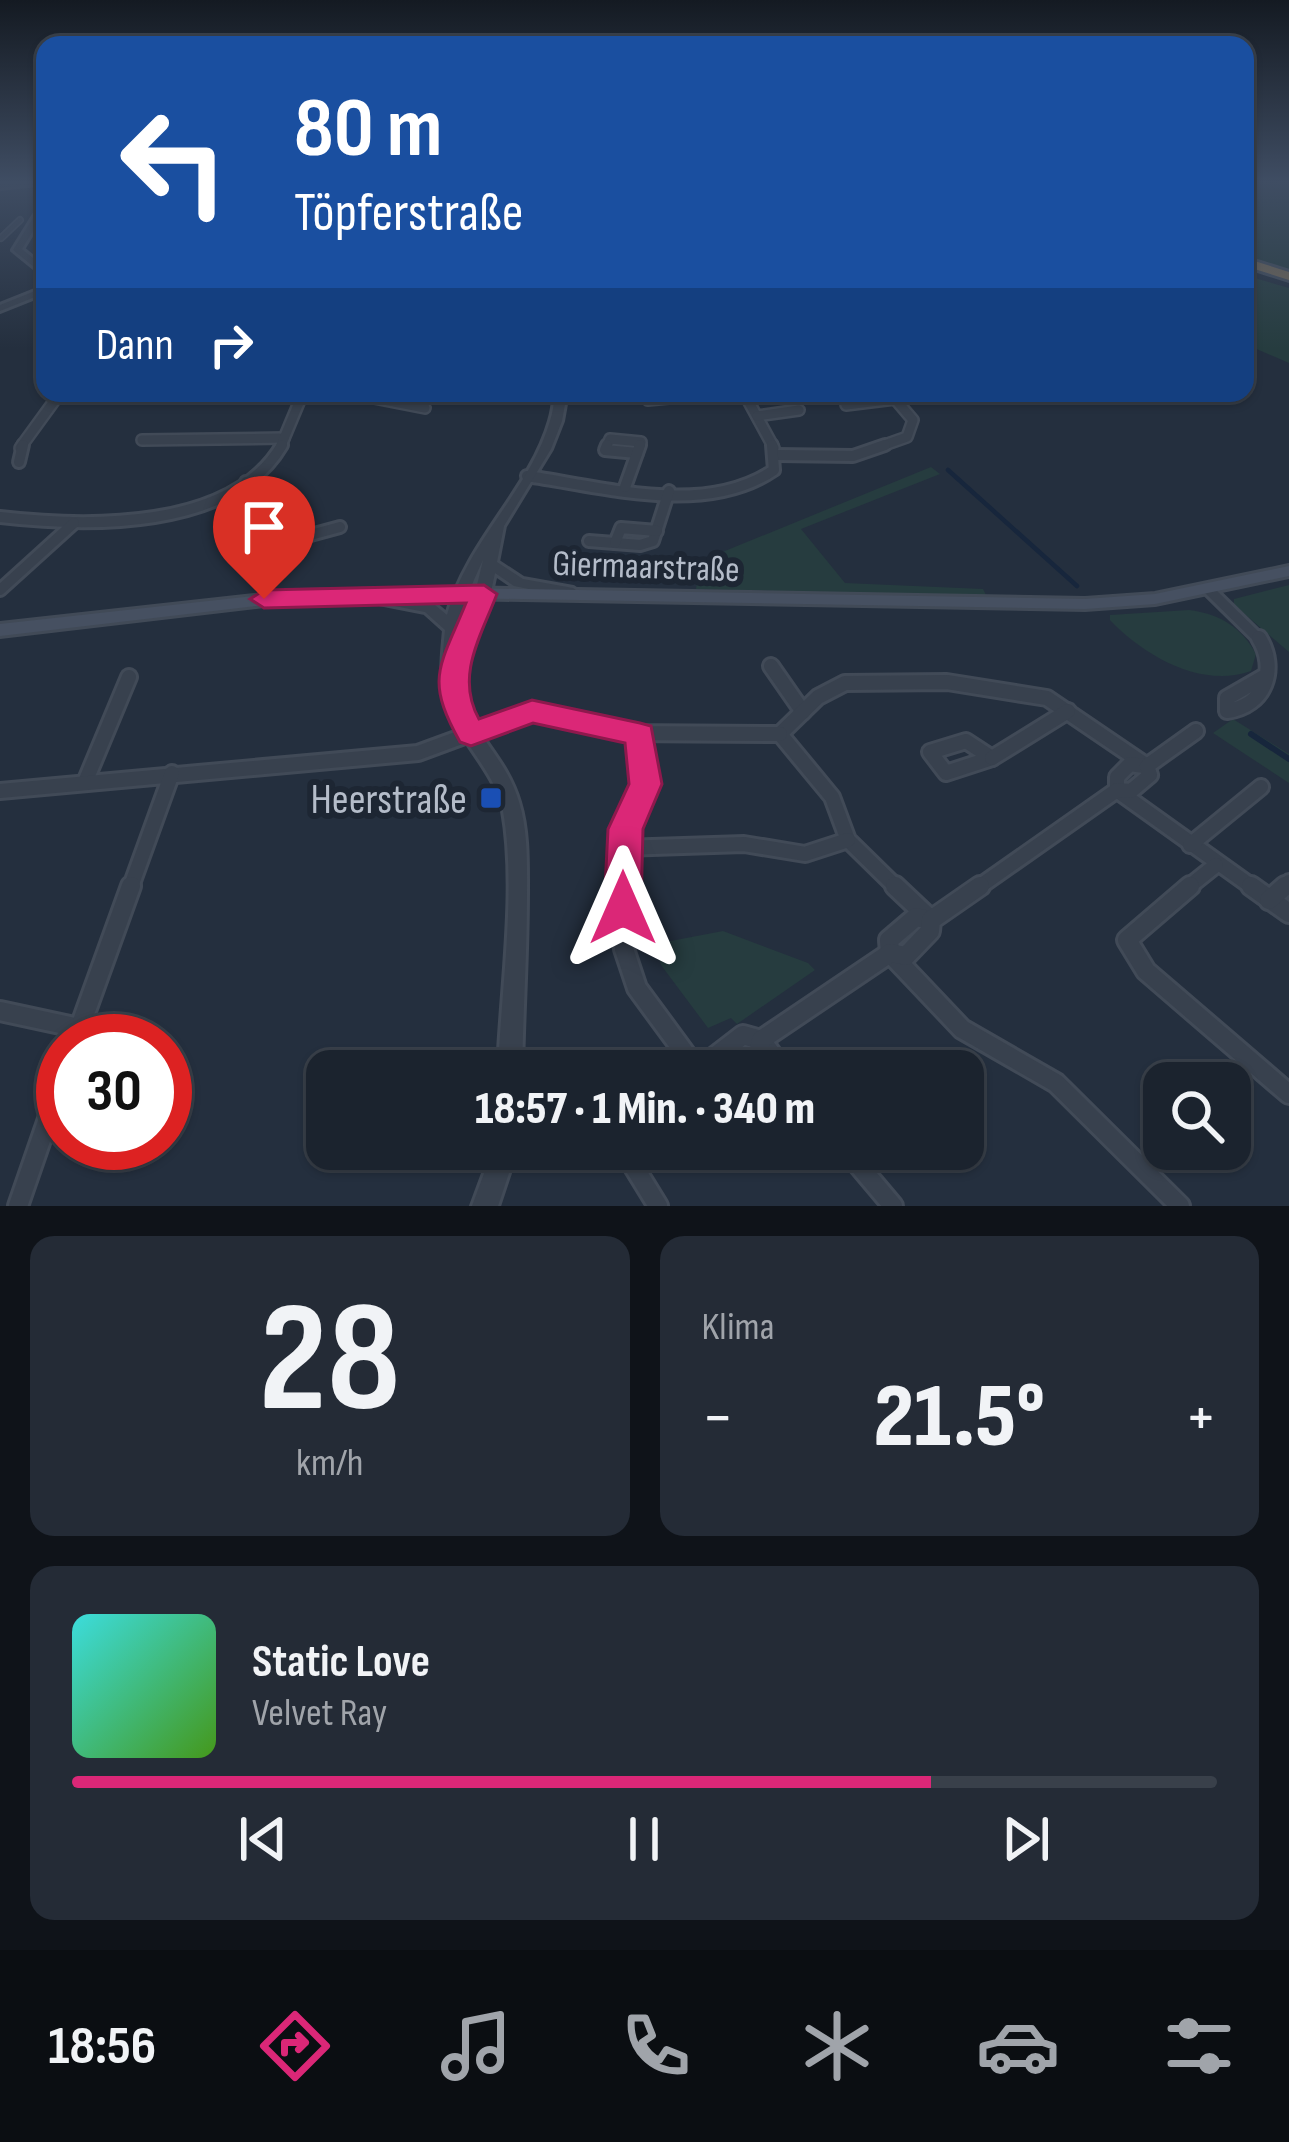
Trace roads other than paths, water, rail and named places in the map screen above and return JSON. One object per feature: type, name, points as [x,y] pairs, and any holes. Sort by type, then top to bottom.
[{"type":"highway","points":[[1254,269],[1289,279]]},
{"type":"main road","name":"Giermaarstraße","points":[[0,630],[193,605],[363,595],[1085,604],[1209,590],[1289,571]]},
{"type":"street","points":[[26,236],[17,250],[36,266]]},
{"type":"street","points":[[0,308],[36,294]]},
{"type":"street","points":[[19,462],[18,451],[53,402]]},
{"type":"street","points":[[0,518],[74,523],[137,520],[178,511],[246,482],[269,464],[298,402]]},
{"type":"street","points":[[394,402],[424,408]]},
{"type":"street","points":[[510,1050],[513,816],[499,772],[453,700],[452,628],[467,573],[526,476],[558,415],[560,402]]},
{"type":"street","points":[[526,476],[720,494],[751,487],[774,470],[777,455],[749,402]]},
{"type":"street","points":[[846,404],[858,402]]},
{"type":"street","points":[[777,455],[853,456],[907,436],[913,420],[898,402]]},
{"type":"street","points":[[757,416],[800,410]]},
{"type":"street","points":[[142,440],[284,438]]},
{"type":"street","points":[[625,487],[637,453]]},
{"type":"street","points":[[246,482],[258,494],[253,525],[260,534],[303,537],[340,527]]},
{"type":"street","points":[[589,541],[616,543],[620,528],[657,531],[669,491]]},
{"type":"street","points":[[4,583],[74,523]]},
{"type":"street","points":[[454,667],[484,594],[499,524]]},
{"type":"street","points":[[493,565],[519,583],[589,596]]},
{"type":"street","points":[[1209,590],[1265,647],[1267,675]]},
{"type":"street","points":[[363,595],[430,608],[452,628]]},
{"type":"street","points":[[771,666],[803,712]]},
{"type":"street","points":[[86,780],[129,677]]},
{"type":"street","points":[[759,1050],[761,1040],[890,953],[906,956],[930,931],[932,920],[1118,790],[1134,789],[1150,775],[1147,766],[1068,711],[1019,689],[870,680],[844,683],[822,693],[780,734]]},
{"type":"street","points":[[0,791],[418,753],[532,711],[640,734],[731,728],[780,734],[837,808],[847,824],[848,840],[932,920]]},
{"type":"street","points":[[992,758],[1068,711]]},
{"type":"street","points":[[1147,766],[1196,731]]},
{"type":"street","points":[[640,734],[645,784],[625,829],[622,848],[624,949],[637,988],[685,1050]]},
{"type":"street","points":[[85,1014],[172,773]]},
{"type":"street","points":[[1190,845],[1261,787]]},
{"type":"street","points":[[1118,790],[1216,865],[1289,913]]},
{"type":"street","points":[[622,848],[744,844],[805,854],[848,840]]},
{"type":"street","points":[[1216,865],[1127,940],[1146,971],[1289,1094]]},
{"type":"street","points":[[1269,900],[1289,882]]},
{"type":"street","points":[[890,953],[962,1029],[1056,1083],[1180,1206]]},
{"type":"street","points":[[0,1011],[36,1022]]},
{"type":"street","points":[[724,1050],[743,1035],[761,1040],[768,1050]]},
{"type":"street","points":[[18,1206],[36,1154]]},
{"type":"street","points":[[485,1206],[498,1170]]},
{"type":"street","points":[[636,1170],[658,1206]]},
{"type":"street","points":[[863,1170],[893,1206]]},
{"type":"waterway","points":[[948,470],[1077,586]]},
{"type":"waterway","points":[[1251,734],[1289,759]]},
{"type":"place","name":"Heerstraße","points":[[491,798]]}]
